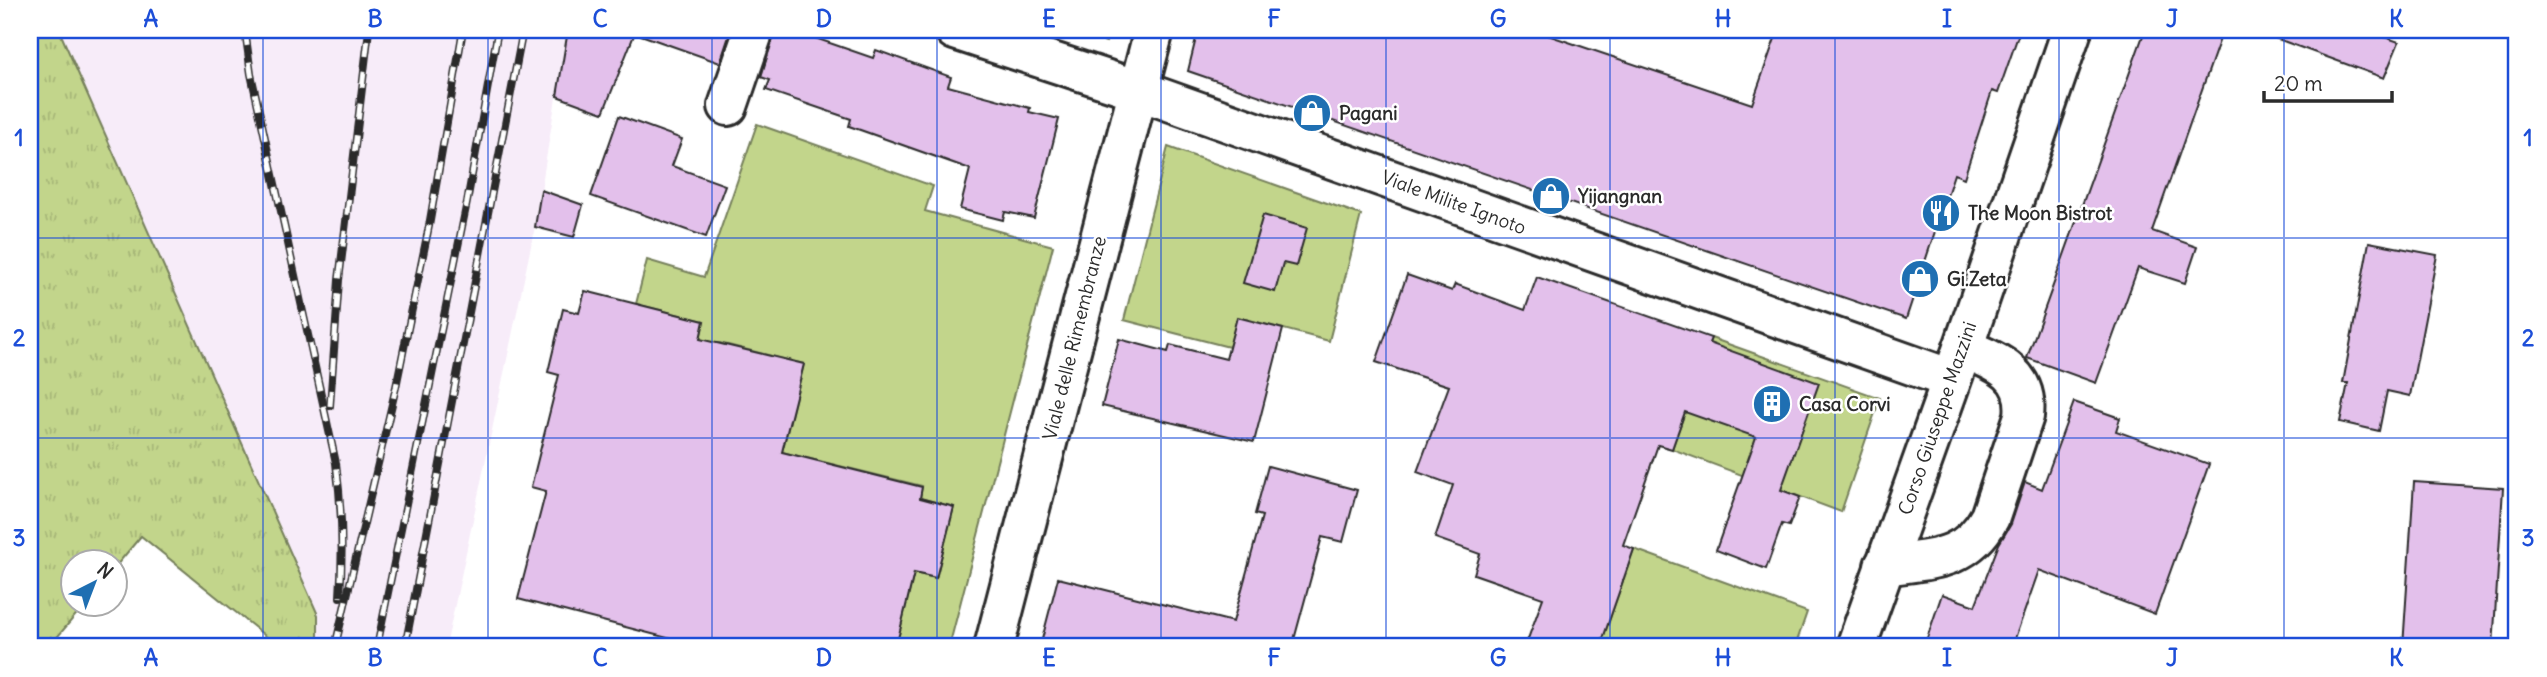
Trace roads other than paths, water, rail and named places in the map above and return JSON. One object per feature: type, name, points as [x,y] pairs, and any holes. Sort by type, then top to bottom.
[{"type":"street","points":[[728,106],[754,30]]},
{"type":"street","name":"Viale Milite Ignoto","points":[[955,30],[1957,364],[2002,365],[2022,390],[2024,416],[1990,517],[1982,533],[1968,547],[1942,557],[1884,566]]},
{"type":"street","name":"Viale delle Rimembranze","points":[[994,647],[1154,30]]},
{"type":"street","name":"Corso Giuseppe Mazzini","points":[[1856,647],[2072,30]]},
{"type":"railway","points":[[245,30],[251,74],[336,463],[341,530],[340,597]]},
{"type":"railway","points":[[330,406],[339,280],[369,30]]},
{"type":"railway","points":[[335,647],[396,387],[429,226],[463,30]]},
{"type":"railway","points":[[377,647],[467,202],[498,30]]},
{"type":"railway","points":[[405,647],[523,30]]},
{"type":"place","name":"Pagani","points":[[1312,113]]},
{"type":"place","name":"Yijangnan","points":[[1551,196]]},
{"type":"place","name":"The Moon Bistrot","points":[[1941,213]]},
{"type":"place","name":"Gi.Zeta","points":[[1920,279]]},
{"type":"place","name":"Casa Corvi","points":[[1772,404]]}]
